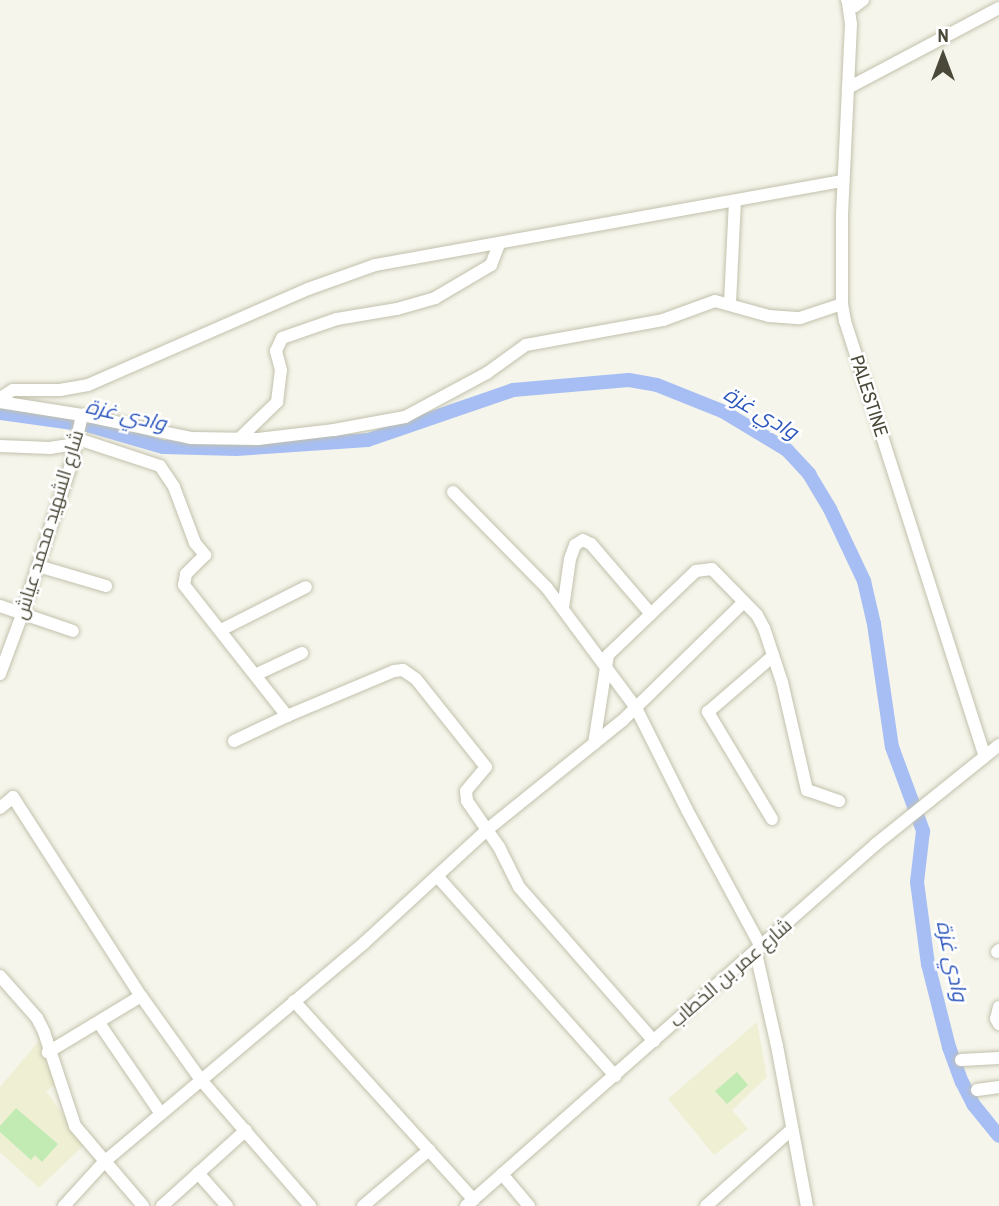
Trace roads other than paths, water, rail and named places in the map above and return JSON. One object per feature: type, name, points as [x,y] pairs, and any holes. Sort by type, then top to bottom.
[{"type":"street","name":"PALESTINE","points":[[855,1],[851,24],[844,181],[842,304],[984,755]]},
{"type":"street","points":[[848,88],[999,8]]},
{"type":"street","points":[[0,400],[13,390],[60,390],[88,385],[309,289],[375,265],[844,181]]},
{"type":"street","points":[[730,303],[735,202]]},
{"type":"street","points":[[240,438],[278,402],[281,370],[276,351],[282,338],[337,319],[397,309],[435,298],[491,265],[499,244]]},
{"type":"street","points":[[0,446],[50,448],[80,430],[191,438],[240,438],[334,430],[405,417],[487,373],[526,345],[663,320],[715,301],[769,316],[800,318],[842,304]]},
{"type":"street","points":[[0,400],[80,430],[160,466],[174,487],[195,543],[205,555],[186,574],[184,585],[287,716]]},
{"type":"street","name":"شارع الشهيد محمد عياش","points":[[0,674],[22,615],[80,430]]},
{"type":"street","points":[[453,492],[548,588],[636,708],[759,950],[807,1206]]},
{"type":"street","points":[[563,608],[570,559],[575,545],[583,540],[591,544],[651,614]]},
{"type":"street","points":[[38,566],[106,586]]},
{"type":"street","points":[[594,744],[606,667],[613,649],[696,571],[703,568],[712,569],[757,615],[773,656],[807,790],[839,801]]},
{"type":"street","points":[[221,630],[306,587]]},
{"type":"street","points":[[64,1206],[104,1162],[294,1001],[488,829],[636,708],[744,603]]},
{"type":"street","points":[[0,606],[73,631]]},
{"type":"street","points":[[255,675],[302,653]]},
{"type":"street","points":[[772,819],[708,712],[773,656]]},
{"type":"street","points":[[234,741],[287,716],[403,670],[416,679],[486,767],[466,791],[467,801],[488,829],[519,887],[654,1041]]},
{"type":"street","name":"شارع عمر بن الخطاب","points":[[470,1203],[876,844],[999,745]]},
{"type":"street","points":[[0,808],[13,797],[141,996],[201,1080],[310,1206]]},
{"type":"street","points":[[437,876],[615,1076]]},
{"type":"street","points":[[0,976],[37,1018],[75,1126],[143,1206]]},
{"type":"street","points":[[48,1052],[141,996]]},
{"type":"street","points":[[294,1001],[429,1150],[470,1203]]},
{"type":"street","points":[[999,1007],[996,1019],[999,1024]]},
{"type":"street","points":[[99,1023],[161,1114]]},
{"type":"street","points":[[961,1060],[999,1058]]},
{"type":"street","points":[[977,1090],[999,1087]]},
{"type":"street","points":[[706,1206],[793,1129]]},
{"type":"street","points":[[162,1206],[246,1130]]},
{"type":"street","points":[[363,1206],[429,1150]]},
{"type":"street","points":[[198,1173],[227,1206]]},
{"type":"street","points":[[502,1174],[529,1206]]},
{"type":"waterway","name":"وادي غزة","points":[[0,413],[87,425],[163,447],[236,449],[368,440],[513,390],[629,380],[657,385],[724,412],[787,450],[809,474],[830,509],[864,581],[874,624],[892,747],[923,831],[917,882],[928,964],[949,1047],[962,1082],[973,1104],[999,1136]]}]
